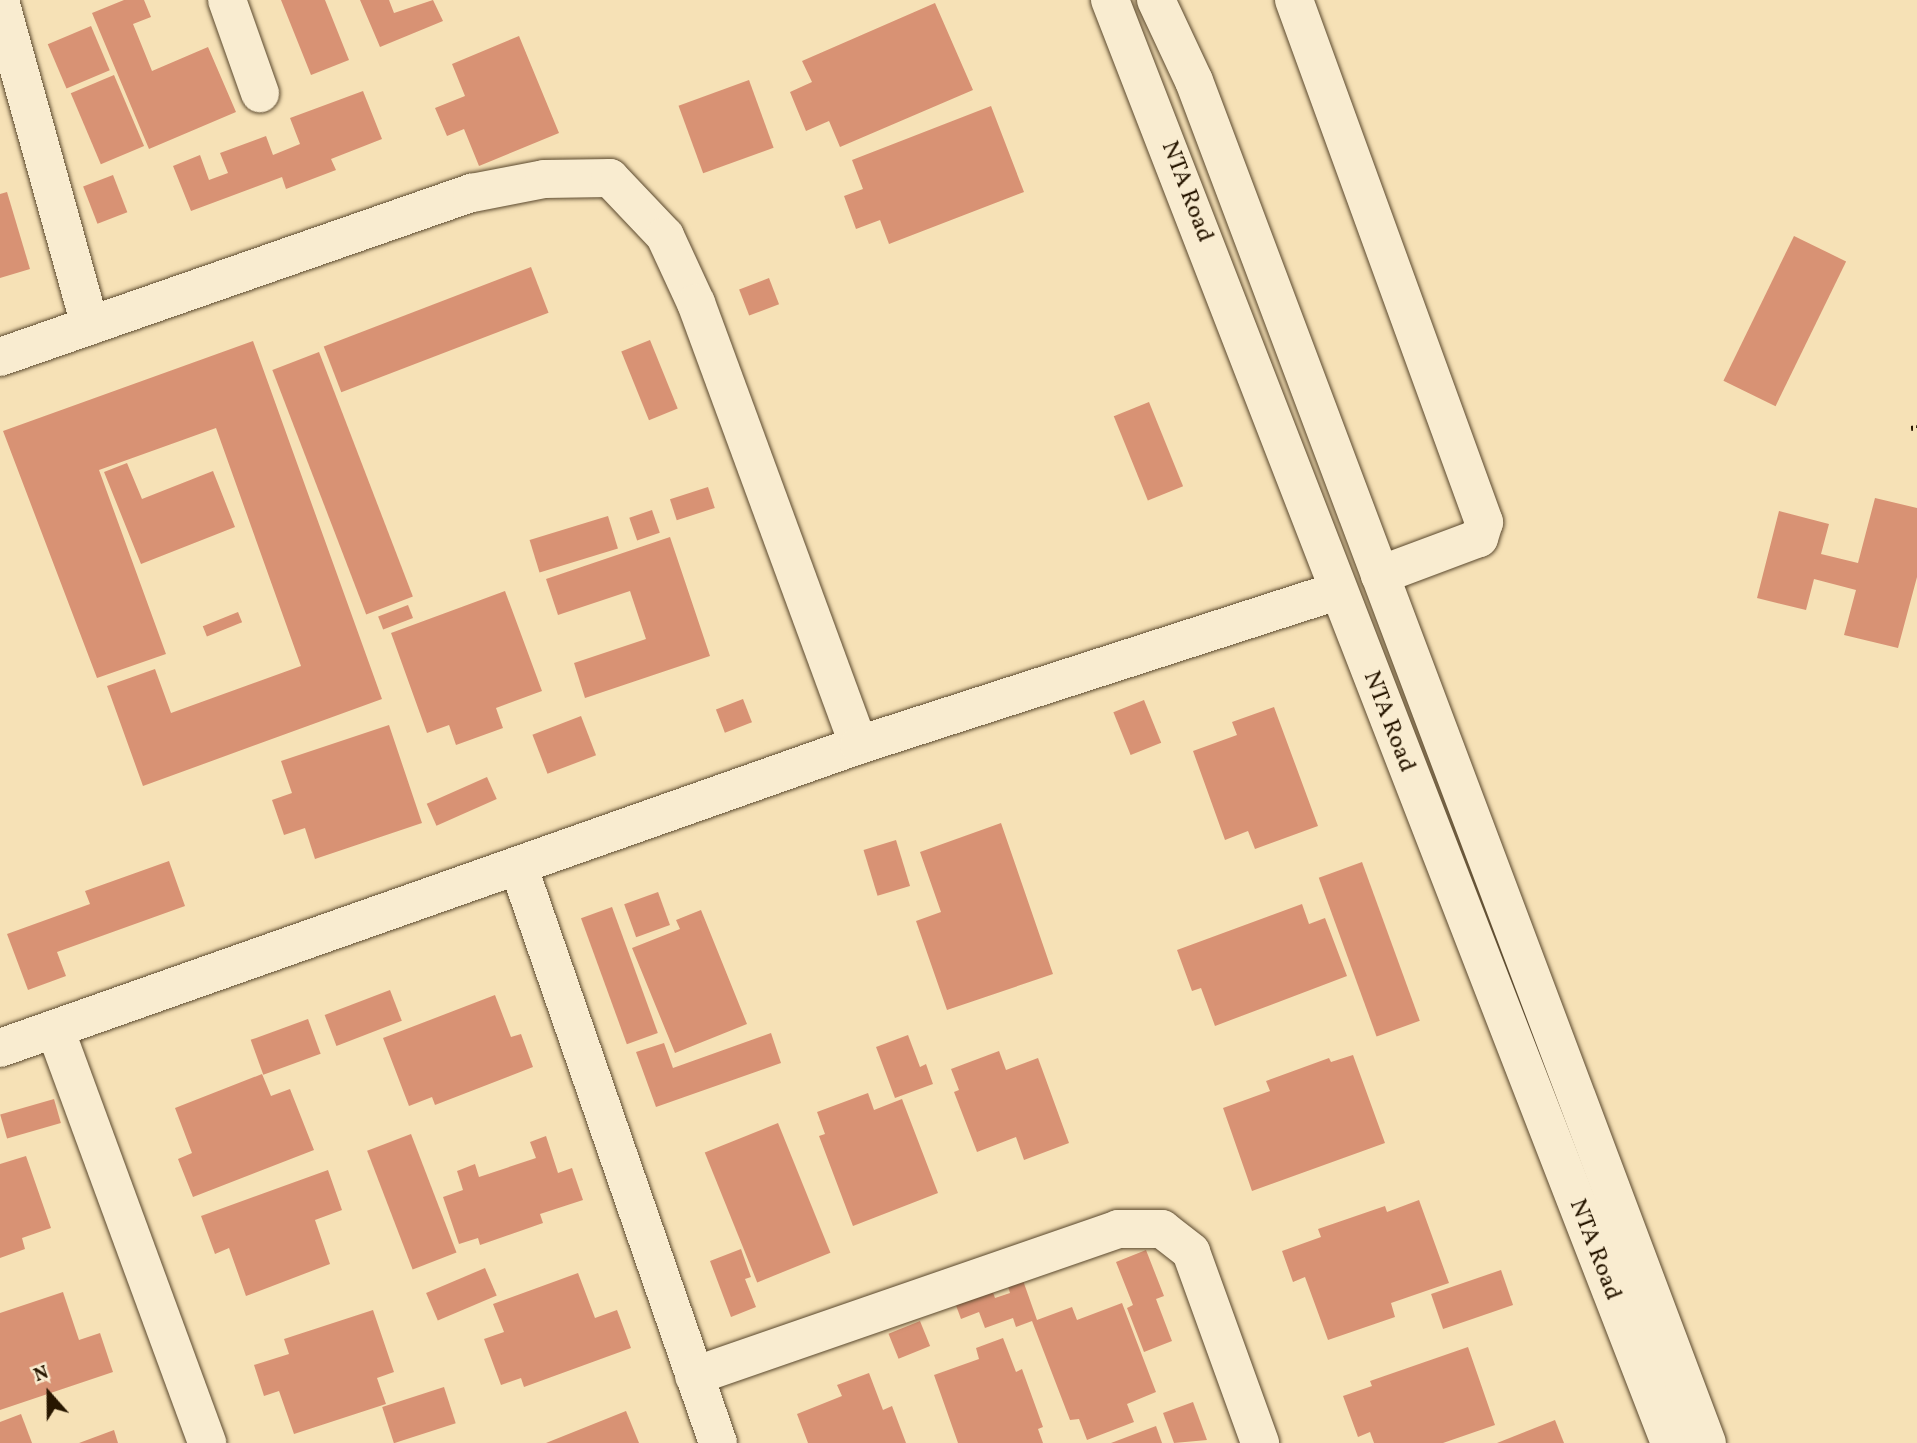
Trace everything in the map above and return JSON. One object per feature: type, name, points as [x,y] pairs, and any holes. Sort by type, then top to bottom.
[{"type":"street","points":[[227,0],[260,93]]},
{"type":"street","name":"NTA Road","points":[[1110,0],[1337,592],[1670,1443]]},
{"type":"street","name":"NTA Road","points":[[1156,0],[1194,81],[1707,1443]]},
{"type":"street","points":[[1294,0],[1483,522],[1479,538],[1380,575]]},
{"type":"street","points":[[0,1],[90,326]]},
{"type":"street","points":[[0,357],[472,193],[544,179],[610,178],[665,236],[696,303],[859,745]]},
{"type":"street","points":[[0,1048],[519,868],[859,745],[1337,592]]},
{"type":"street","points":[[519,868],[718,1443]]},
{"type":"street","points":[[55,1029],[206,1443]]},
{"type":"street","points":[[694,1376],[1118,1229],[1163,1229],[1191,1252],[1260,1443]]},
{"type":"building","points":[[124,0],[144,0],[151,17],[133,24],[152,71],[208,47],[236,112],[149,149],[92,13]]},
{"type":"building","points":[[281,0],[325,0],[349,60],[311,75]]},
{"type":"building","points":[[360,0],[389,0],[394,13],[433,0],[443,21],[380,47]]},
{"type":"building","points":[[935,3],[973,90],[840,147],[829,121],[806,131],[790,92],[812,82],[802,61]]},
{"type":"building","points":[[91,26],[110,70],[66,89],[48,44]]},
{"type":"building","points":[[519,36],[559,133],[479,166],[464,129],[447,136],[435,108],[465,96],[452,64]]},
{"type":"building","points":[[114,75],[144,146],[101,164],[71,93]]},
{"type":"building","points":[[749,80],[774,148],[703,173],[679,106]]},
{"type":"building","points":[[363,91],[382,139],[331,159],[336,170],[286,189],[282,177],[191,211],[173,166],[200,155],[209,180],[228,173],[220,153],[266,136],[273,155],[300,144],[290,118]]},
{"type":"building","points":[[991,106],[1024,192],[889,244],[880,220],[856,229],[844,196],[863,189],[852,160]]},
{"type":"building","points":[[113,175],[127,212],[97,224],[83,186]]},
{"type":"building","points":[[7,192],[30,269],[0,278],[0,194]]},
{"type":"building","points":[[1794,236],[1846,261],[1776,406],[1723,381]]},
{"type":"building","points":[[531,267],[549,313],[341,392],[324,347]]},
{"type":"building","points":[[769,278],[779,304],[749,316],[739,289]]},
{"type":"building","points":[[650,340],[678,409],[649,420],[621,352]]},
{"type":"building","points":[[253,341],[382,699],[143,786],[107,686],[155,669],[171,713],[301,666],[216,428],[99,470],[166,654],[97,678],[3,431]]},
{"type":"building","points":[[319,352],[413,597],[366,615],[272,370]]},
{"type":"building","points":[[1149,402],[1183,486],[1148,501],[1114,416]]},
{"type":"building","points":[[127,463],[142,499],[213,471],[235,527],[141,564],[104,472]]},
{"type":"building","points":[[708,487],[715,508],[677,520],[670,499]]},
{"type":"building","points":[[1875,498],[1917,508],[1917,577],[1898,648],[1844,635],[1856,590],[1814,579],[1806,610],[1757,598],[1779,511],[1829,524],[1821,554],[1858,563]]},
{"type":"building","points":[[652,510],[660,533],[637,541],[629,518]]},
{"type":"building","points":[[608,516],[618,549],[540,572],[530,540]]},
{"type":"building","points":[[670,537],[710,656],[585,698],[574,663],[646,639],[630,591],[558,615],[546,579]]},
{"type":"building","points":[[505,591],[542,691],[496,708],[503,728],[456,745],[449,725],[427,733],[391,633]]},
{"type":"building","points":[[408,605],[413,618],[383,630],[378,616]]},
{"type":"building","points":[[238,612],[242,622],[207,636],[203,626]]},
{"type":"building","points":[[743,699],[752,722],[725,733],[716,709]]},
{"type":"building","points":[[1144,700],[1161,743],[1131,755],[1113,712]]},
{"type":"building","points":[[1274,707],[1318,826],[1255,849],[1248,831],[1225,840],[1193,751],[1237,735],[1232,722]]},
{"type":"building","points":[[581,716],[596,755],[548,774],[532,735]]},
{"type":"building","points":[[389,725],[422,823],[315,859],[305,828],[284,835],[272,800],[292,793],[281,761]]},
{"type":"building","points":[[487,777],[497,799],[436,826],[427,804]]},
{"type":"building","points":[[1001,823],[1053,974],[947,1010],[916,921],[941,912],[920,852]]},
{"type":"building","points":[[896,840],[910,886],[878,896],[863,850]]},
{"type":"building","points":[[169,861],[185,906],[57,952],[66,976],[28,990],[7,934],[90,904],[85,891]]},
{"type":"building","points":[[1362,862],[1420,1021],[1377,1037],[1319,878]]},
{"type":"building","points":[[658,892],[670,925],[636,937],[624,904]]},
{"type":"building","points":[[1302,904],[1309,924],[1325,918],[1347,976],[1215,1026],[1201,988],[1192,991],[1177,950]]},
{"type":"building","points":[[612,907],[658,1033],[627,1044],[581,918]]},
{"type":"building","points":[[701,910],[747,1024],[675,1053],[632,948],[680,929],[676,920]]},
{"type":"building","points":[[390,990],[402,1021],[336,1046],[325,1015]]},
{"type":"building","points":[[495,995],[511,1037],[521,1034],[533,1067],[435,1105],[432,1097],[409,1106],[383,1038]]},
{"type":"building","points":[[308,1019],[321,1054],[263,1075],[251,1040]]},
{"type":"building","points":[[771,1033],[781,1063],[656,1107],[636,1052],[664,1043],[673,1068]]},
{"type":"building","points":[[908,1035],[920,1067],[926,1064],[933,1084],[895,1098],[876,1047]]},
{"type":"building","points":[[999,1051],[1006,1070],[1038,1058],[1069,1143],[1024,1160],[1016,1137],[977,1152],[954,1092],[959,1090],[951,1069]]},
{"type":"building","points":[[1353,1055],[1385,1143],[1252,1191],[1223,1108],[1270,1091],[1266,1081],[1329,1058],[1331,1062]]},
{"type":"building","points":[[262,1074],[271,1096],[290,1089],[314,1150],[193,1197],[178,1159],[192,1153],[175,1108]]},
{"type":"building","points":[[868,1093],[874,1110],[902,1099],[938,1193],[853,1226],[819,1136],[825,1134],[817,1112]]},
{"type":"building","points":[[54,1099],[61,1123],[7,1138],[0,1114]]},
{"type":"building","points":[[778,1123],[830,1253],[757,1282],[705,1153]]},
{"type":"building","points":[[411,1134],[457,1253],[413,1269],[367,1151]]},
{"type":"building","points":[[546,1136],[558,1173],[572,1168],[583,1200],[540,1214],[543,1223],[480,1245],[478,1238],[459,1244],[443,1197],[463,1190],[457,1171],[475,1164],[479,1177],[536,1158],[530,1142]]},
{"type":"building","points":[[26,1156],[51,1228],[22,1238],[25,1249],[0,1258],[0,1164]]},
{"type":"building","points":[[328,1170],[342,1210],[315,1220],[330,1264],[246,1296],[229,1248],[215,1254],[201,1216]]},
{"type":"building","points":[[1419,1200],[1449,1283],[1391,1303],[1395,1317],[1328,1340],[1305,1277],[1293,1282],[1282,1251],[1321,1237],[1318,1229],[1385,1206],[1387,1212]]},
{"type":"building","points":[[741,1249],[751,1277],[745,1279],[756,1307],[731,1317],[710,1261]]},
{"type":"building","points":[[1146,1250],[1164,1296],[1156,1299],[1172,1341],[1144,1352],[1127,1308],[1133,1305],[1116,1262]]},
{"type":"building","points":[[485,1268],[497,1296],[438,1321],[426,1293]]},
{"type":"building","points":[[1501,1270],[1513,1305],[1443,1329],[1431,1294]]},
{"type":"building","points":[[1020,1272],[1037,1320],[1072,1307],[1077,1320],[1122,1303],[1156,1392],[1127,1404],[1134,1422],[1087,1440],[1079,1419],[1070,1420],[1032,1321],[1016,1327],[1013,1318],[985,1328],[979,1312],[961,1319],[954,1300],[991,1287],[995,1298],[1010,1293],[1005,1277]]},
{"type":"building","points":[[578,1273],[595,1318],[617,1310],[631,1348],[524,1387],[521,1378],[501,1385],[484,1339],[504,1332],[493,1304]]},
{"type":"building","points":[[63,1292],[79,1340],[100,1333],[113,1372],[0,1410],[0,1313]]},
{"type":"building","points":[[373,1310],[394,1372],[377,1378],[386,1404],[294,1434],[279,1391],[264,1396],[254,1365],[289,1354],[284,1339]]},
{"type":"building","points":[[920,1321],[930,1346],[899,1359],[888,1334]]},
{"type":"building","points":[[1003,1338],[1016,1372],[1022,1369],[1043,1427],[1038,1429],[1043,1443],[958,1443],[934,1375],[979,1359],[976,1348]]},
{"type":"building","points":[[1468,1347],[1495,1425],[1443,1443],[1374,1443],[1370,1432],[1358,1437],[1343,1396],[1372,1386],[1370,1381]]},
{"type":"building","points":[[869,1373],[883,1410],[892,1406],[906,1443],[808,1443],[797,1414],[842,1396],[837,1385]]},
{"type":"building","points":[[444,1387],[456,1423],[394,1443],[382,1407]]},
{"type":"building","points":[[1193,1402],[1207,1440],[1174,1443],[1163,1413]]},
{"type":"building","points":[[626,1411],[639,1443],[546,1443]]},
{"type":"building","points":[[21,1414],[32,1443],[0,1443],[0,1422]]},
{"type":"building","points":[[1555,1420],[1564,1443],[1497,1443]]},
{"type":"building","points":[[1156,1426],[1162,1443],[1111,1443]]},
{"type":"building","points":[[114,1430],[118,1443],[79,1443]]}]
